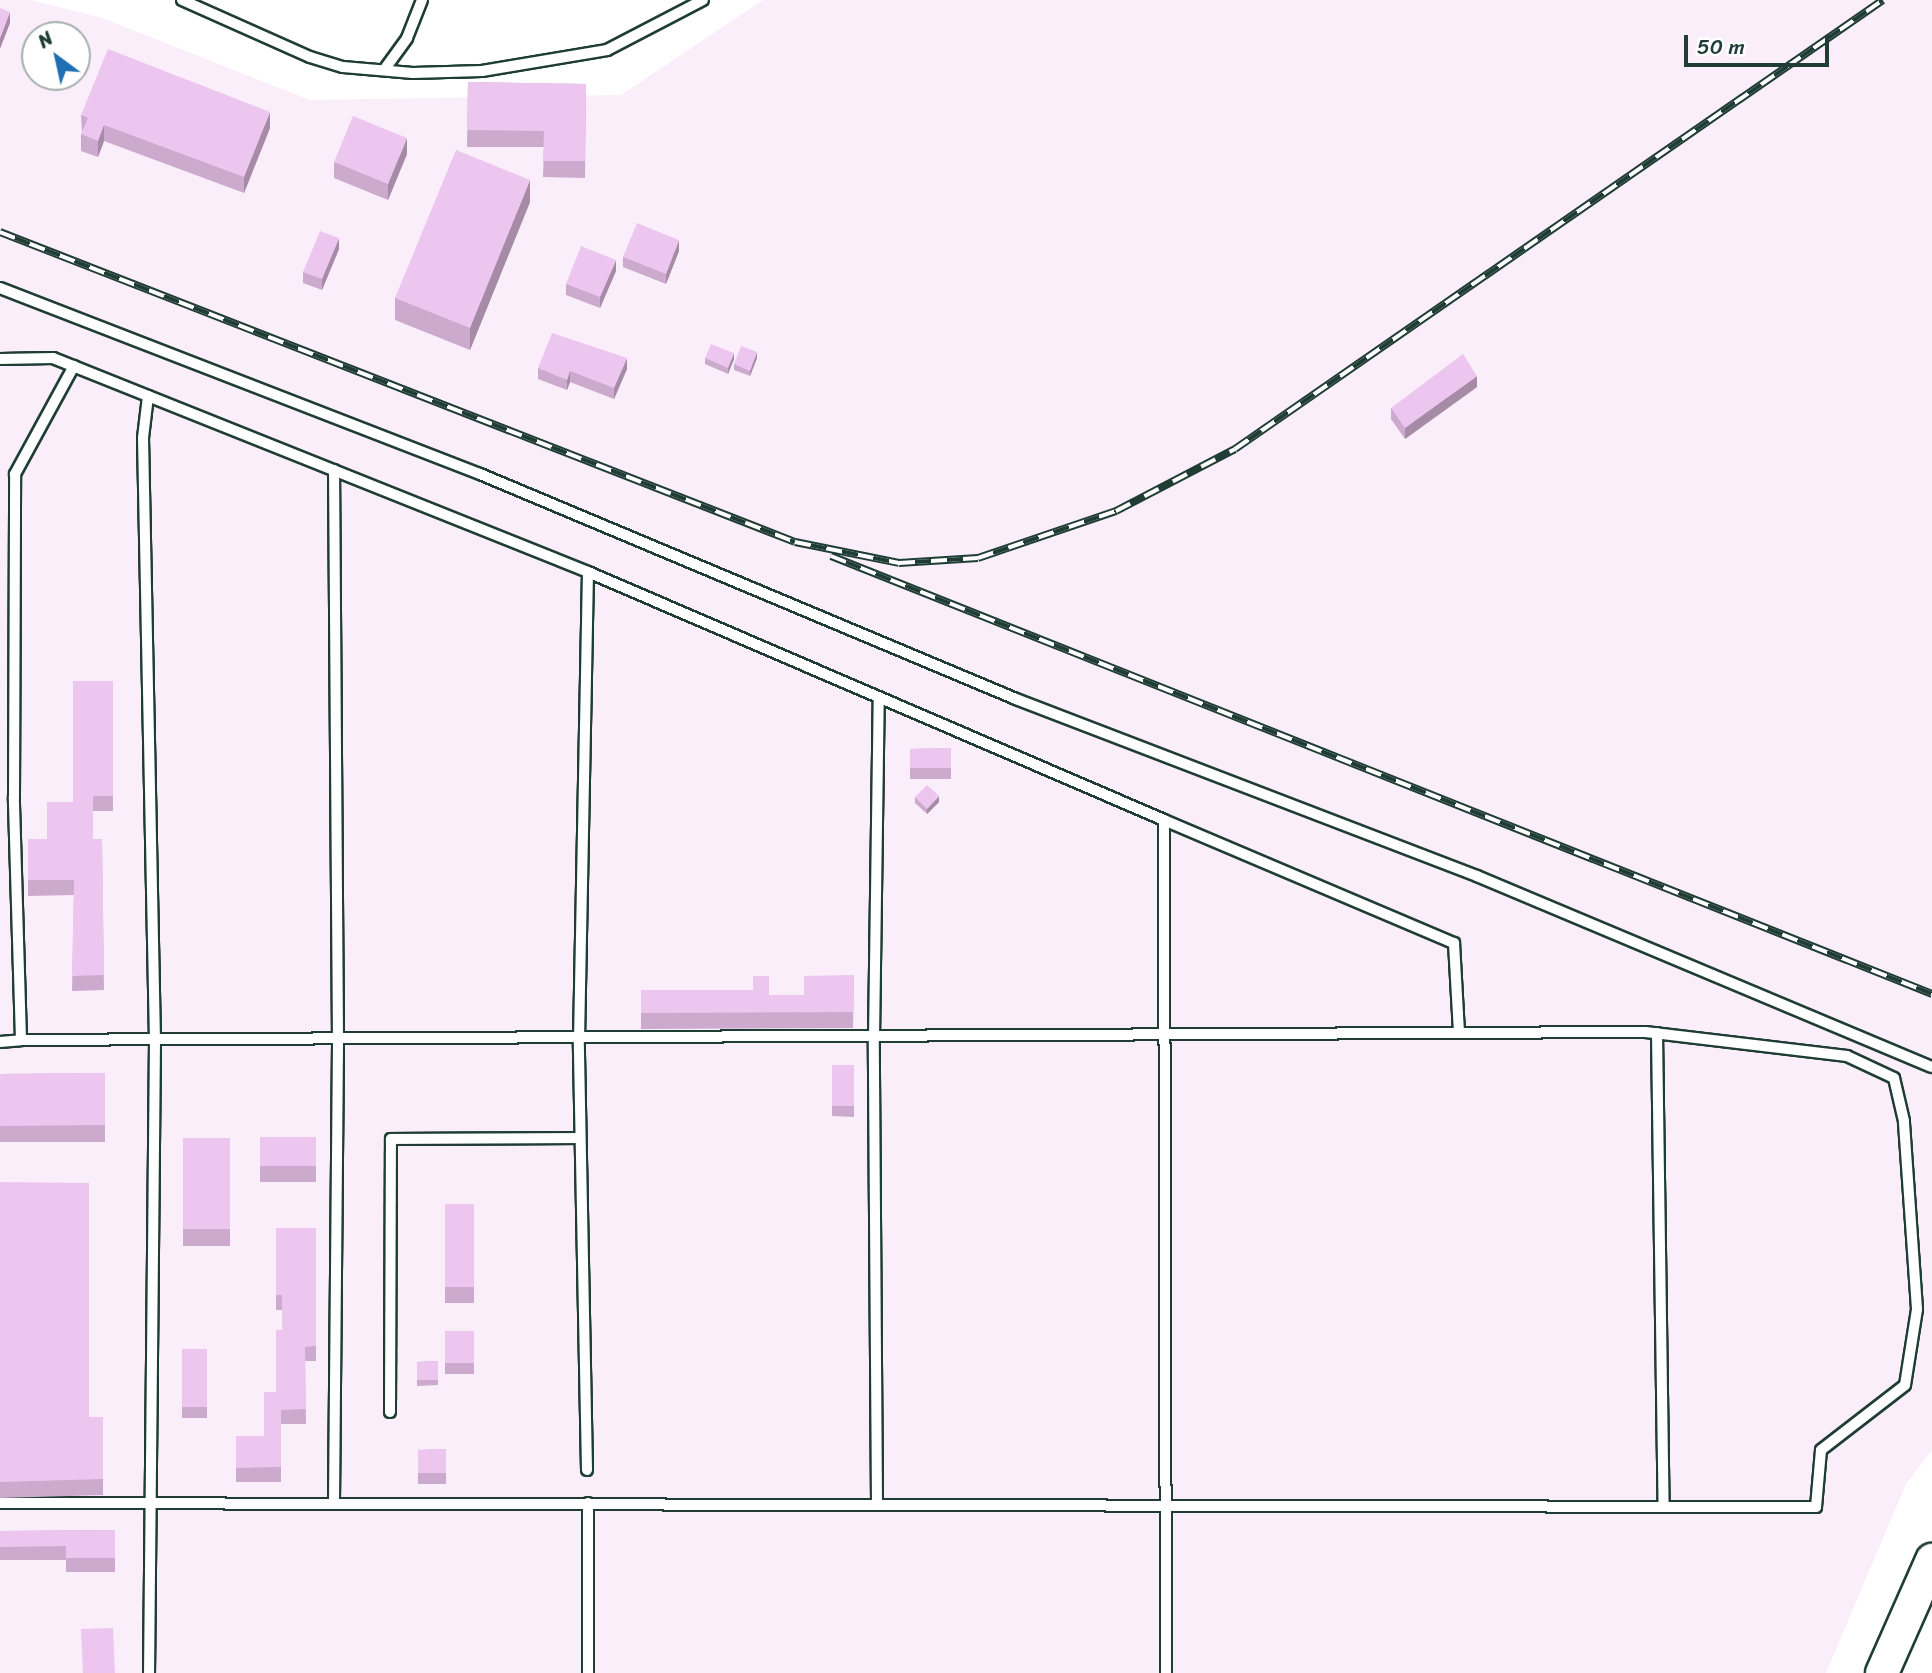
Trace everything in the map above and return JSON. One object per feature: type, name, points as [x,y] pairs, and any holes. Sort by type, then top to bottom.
[{"type":"street","points":[[1882,1673],[1932,1560]]},
{"type":"lane","points":[[182,0],[310,57],[343,66],[384,70],[482,71],[607,50],[703,0]]},
{"type":"lane","points":[[384,70],[407,37],[422,0]]},
{"type":"lane","points":[[0,288],[480,474],[1016,699],[1477,876],[1932,1066]]},
{"type":"lane","points":[[0,359],[53,358],[334,470],[587,572],[1454,943],[1459,1033]]},
{"type":"lane","points":[[21,1040],[14,797],[15,474],[74,366]]},
{"type":"lane","points":[[148,396],[143,438],[155,1040],[149,1673]]},
{"type":"lane","points":[[334,470],[338,1040],[334,1502]]},
{"type":"lane","points":[[587,572],[579,1040],[587,1470]]},
{"type":"lane","points":[[877,1503],[874,1038],[878,697]]},
{"type":"lane","points":[[1164,820],[1167,1673]]},
{"type":"lane","points":[[0,1042],[1657,1033],[1847,1056],[1894,1078],[1904,1121],[1917,1309],[1905,1385],[1821,1450],[1816,1507],[0,1503]]},
{"type":"lane","points":[[1657,1033],[1664,1506]]},
{"type":"lane","points":[[390,1412],[391,1139],[580,1138]]},
{"type":"lane","points":[[588,1503],[588,1673]]},
{"type":"shaded area","points":[[0,0],[31,0],[102,18],[310,100],[621,95],[763,0],[1932,0],[1932,1450],[1906,1484],[1826,1673],[0,1673]]},
{"type":"building","points":[[0,8],[10,12],[0,38]]},
{"type":"building","points":[[108,49],[270,112],[244,177],[104,125],[98,141],[81,134],[88,118],[81,115]]},
{"type":"building","points":[[468,82],[586,84],[585,161],[543,161],[544,131],[467,130]]},
{"type":"building","points":[[353,116],[407,138],[388,184],[334,162]]},
{"type":"building","points":[[456,150],[530,180],[470,328],[395,298]]},
{"type":"building","points":[[637,223],[679,240],[666,274],[623,257]]},
{"type":"building","points":[[320,231],[339,238],[322,279],[303,272]]},
{"type":"building","points":[[581,246],[616,260],[600,297],[566,284]]},
{"type":"building","points":[[552,333],[627,358],[614,388],[570,371],[567,380],[538,368]]},
{"type":"building","points":[[711,344],[734,353],[728,368],[705,358]]},
{"type":"building","points":[[741,346],[757,352],[750,371],[734,364]]},
{"type":"building","points":[[1463,354],[1477,376],[1405,428],[1391,408]]},
{"type":"building","points":[[73,681],[113,681],[113,796],[93,796],[93,839],[102,839],[104,975],[72,976],[74,880],[28,880],[28,839],[47,839],[47,802],[73,802]]},
{"type":"building","points":[[951,748],[951,768],[910,768],[910,749]]},
{"type":"building","points":[[927,785],[939,796],[927,809],[915,797]]},
{"type":"building","points":[[854,975],[853,1012],[641,1013],[641,990],[753,990],[753,976],[769,976],[769,995],[804,995],[804,976]]},
{"type":"building","points":[[832,1065],[854,1065],[854,1106],[832,1106]]},
{"type":"building","points":[[105,1073],[105,1125],[0,1126],[0,1074]]},
{"type":"building","points":[[260,1137],[316,1137],[316,1166],[260,1166]]},
{"type":"building","points":[[183,1138],[230,1138],[230,1229],[183,1229]]},
{"type":"building","points":[[0,1182],[89,1183],[89,1417],[103,1417],[103,1479],[0,1482]]},
{"type":"building","points":[[445,1204],[474,1204],[474,1287],[445,1287]]},
{"type":"building","points":[[276,1228],[316,1228],[316,1346],[305,1347],[306,1409],[281,1410],[281,1467],[236,1468],[236,1436],[264,1436],[264,1392],[276,1392],[276,1330],[282,1330],[282,1295],[276,1295]]},
{"type":"building","points":[[445,1331],[474,1331],[474,1363],[445,1363]]},
{"type":"building","points":[[182,1349],[207,1349],[207,1407],[182,1407]]},
{"type":"building","points":[[438,1361],[438,1380],[417,1380],[417,1362]]},
{"type":"building","points":[[446,1449],[446,1473],[418,1473],[418,1450]]},
{"type":"building","points":[[115,1530],[115,1558],[66,1558],[66,1546],[0,1547],[0,1531]]},
{"type":"building","points":[[113,1628],[115,1673],[83,1673],[81,1629]]},
{"type":"railway","points":[[0,232],[795,542],[899,563],[978,558],[1116,511],[1235,449],[1883,0]]},
{"type":"railway","points":[[831,556],[1932,994]]}]
